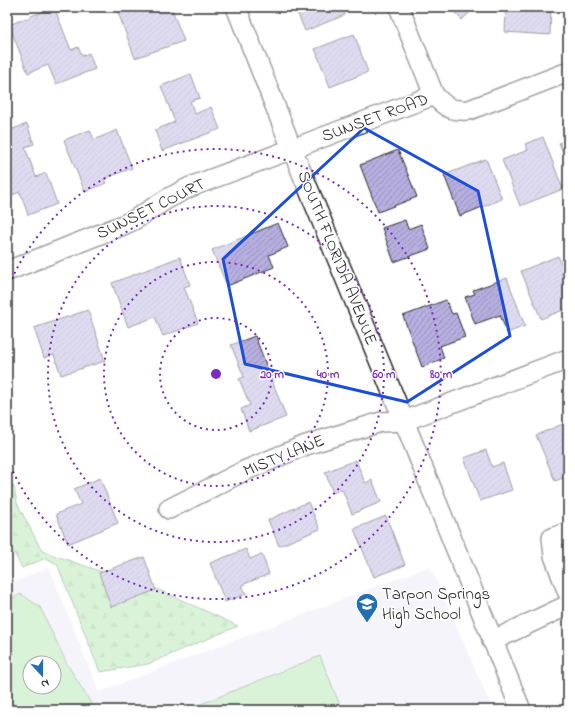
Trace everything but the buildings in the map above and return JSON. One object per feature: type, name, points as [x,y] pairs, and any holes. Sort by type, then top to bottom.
[{"type":"street","name":"SOUTH FLORIDA AVENUE","points":[[236,7],[292,149],[521,710]]},
{"type":"street","points":[[399,7],[434,95]]},
{"type":"street","name":"SUNSET ROAD","points":[[292,149],[434,95],[442,104],[450,108],[469,110],[568,72]]},
{"type":"street","name":"SUNSET COURT","points":[[10,270],[134,220],[167,199],[190,187],[292,149]]},
{"type":"street","name":"MISTY LANE","points":[[169,508],[244,471],[306,445],[381,422],[404,421],[568,359]]},
{"type":"street","points":[[568,532],[552,538],[554,556],[568,593]]},
{"type":"street","points":[[492,640],[568,605]]},
{"type":"highlighted area","points":[[364,128],[478,191],[510,336],[407,402],[245,364],[223,259]]},
{"type":"shaded area","name":"Tarpon Springs High School","points":[[430,566],[493,710],[7,710],[7,585],[49,567],[99,692]]},
{"type":"green space","points":[[7,480],[14,487],[17,503],[42,551],[111,575],[145,584],[238,626],[148,664],[100,672],[57,564],[46,558],[22,568],[14,553],[7,551]]},
{"type":"green space","points":[[21,594],[40,607],[67,664],[95,710],[7,710],[7,601]]},
{"type":"green space","points":[[320,656],[342,710],[186,710]]},
{"type":"place","name":"Tarpon Springs High School","points":[[367,624]]}]
